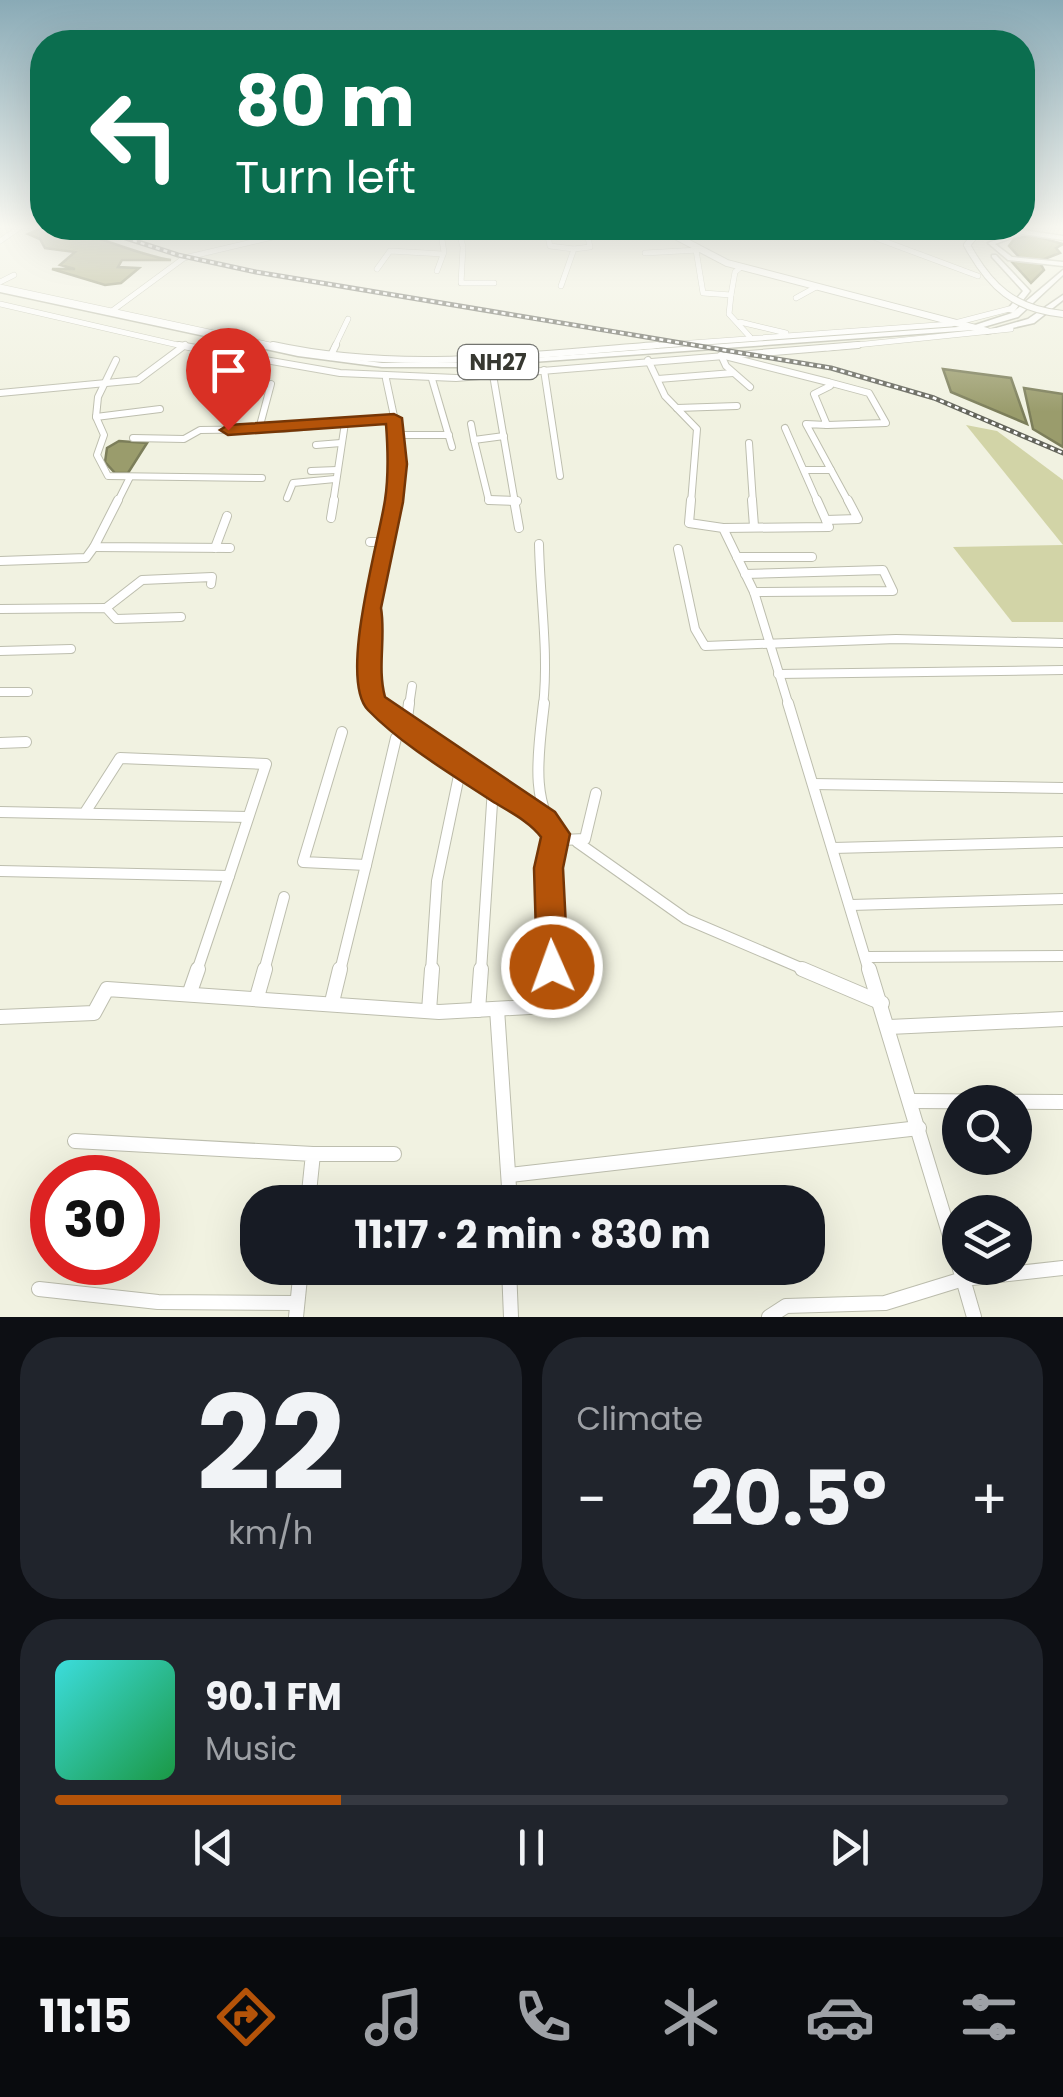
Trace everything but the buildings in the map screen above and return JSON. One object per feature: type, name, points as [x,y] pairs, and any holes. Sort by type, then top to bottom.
[{"type":"highway","name":"NH27","points":[[6,289],[232,346],[333,366],[439,370],[987,332],[1032,312],[1050,289]]},
{"type":"highway","name":"NH27","points":[[7,289],[298,354],[406,366],[1005,326]]},
{"type":"highway","points":[[996,289],[1001,297],[1027,309],[1063,314]]},
{"type":"highway","points":[[1005,326],[1026,289]]},
{"type":"highway","points":[[1005,326],[1063,297]]},
{"type":"highway","points":[[222,353],[232,346]]},
{"type":"main road","points":[[825,289],[987,332]]},
{"type":"street","points":[[7,289],[330,356],[444,362],[958,324],[1013,308]]},
{"type":"street","points":[[112,311],[144,289]]},
{"type":"street","points":[[704,289],[704,293],[731,295]]},
{"type":"street","points":[[732,289],[730,314],[750,338]]},
{"type":"street","points":[[796,298],[812,289]]},
{"type":"street","points":[[2,306],[314,372],[386,379],[493,375],[947,338],[1005,326]]},
{"type":"street","points":[[330,356],[348,319]]},
{"type":"street","points":[[740,322],[789,335]]},
{"type":"street","points":[[0,393],[138,380],[185,345]]},
{"type":"street","points":[[720,354],[733,374],[750,387]]},
{"type":"street","points":[[720,354],[869,392],[886,424],[806,424],[858,520],[826,520]]},
{"type":"street","points":[[116,360],[104,383],[96,417],[104,435],[97,455],[100,468],[108,476],[262,478]]},
{"type":"street","points":[[648,360],[676,408],[697,428],[689,523],[723,528],[829,526],[785,428]]},
{"type":"street","points":[[544,370],[560,476]]},
{"type":"street","points":[[658,379],[733,374]]},
{"type":"street","points":[[493,375],[519,528]]},
{"type":"street","points":[[386,379],[398,435],[387,542],[370,608],[374,631],[370,683],[374,702],[460,766],[545,820],[556,834],[578,842],[686,919],[882,1004]]},
{"type":"street","points":[[432,379],[452,447]]},
{"type":"street","points":[[827,425],[814,394],[830,386],[828,382]]},
{"type":"street","points":[[259,429],[270,384]]},
{"type":"street","points":[[676,408],[736,406]]},
{"type":"street","points":[[96,417],[160,409]]},
{"type":"street","points":[[133,438],[184,439],[200,430],[394,418]]},
{"type":"street","points":[[331,518],[346,422]]},
{"type":"street","points":[[471,424],[489,501],[517,501]]},
{"type":"street","points":[[398,435],[449,435]]},
{"type":"street","points":[[474,440],[504,436]]},
{"type":"street","points":[[749,442],[754,526]]},
{"type":"street","points":[[316,445],[341,444]]},
{"type":"street","points":[[804,470],[831,470]]},
{"type":"street","points":[[311,471],[336,474]]},
{"type":"street","points":[[287,498],[293,483],[336,474]]},
{"type":"street","points":[[0,561],[86,558],[130,477]]},
{"type":"street","points":[[214,548],[227,516]]},
{"type":"street","points":[[723,528],[758,592],[778,674],[942,1207]]},
{"type":"street","points":[[370,542],[387,542]]},
{"type":"street","points":[[539,544],[542,639],[548,656],[538,791],[545,820]]},
{"type":"street","points":[[94,547],[230,548]]},
{"type":"street","points":[[678,549],[695,629],[705,646],[896,639],[1063,643]]},
{"type":"street","points":[[737,557],[812,557]]},
{"type":"street","points":[[749,574],[884,570],[892,591],[758,592]]},
{"type":"street","points":[[0,609],[106,608],[142,580],[212,577],[212,584]]},
{"type":"street","points":[[106,608],[116,619],[182,617]]},
{"type":"street","points":[[0,651],[71,649]]},
{"type":"street","points":[[778,674],[1063,670]]},
{"type":"street","points":[[406,726],[412,686]]},
{"type":"street","points":[[0,692],[28,692]]},
{"type":"street","points":[[342,732],[303,862],[366,865]]},
{"type":"street","points":[[332,1002],[396,738]]},
{"type":"street","points":[[0,743],[26,742]]},
{"type":"street","points":[[86,810],[120,758],[266,764],[190,992]]},
{"type":"street","points":[[429,1010],[437,881],[460,766]]},
{"type":"street","points":[[813,784],[1063,788]]},
{"type":"street","points":[[478,1010],[492,788]]},
{"type":"street","points":[[578,842],[585,840],[591,826],[596,793]]},
{"type":"street","points":[[0,812],[86,810],[248,816]]},
{"type":"street","points":[[0,1016],[94,1013],[107,990],[190,992],[429,1010],[547,1006],[552,967],[548,868],[556,834]]},
{"type":"street","points":[[833,848],[1063,842]]},
{"type":"street","points":[[0,871],[229,876]]},
{"type":"street","points":[[257,997],[284,897]]},
{"type":"street","points":[[851,905],[1063,899]]},
{"type":"street","points":[[868,957],[1063,956]]},
{"type":"street","points":[[498,1009],[494,1044],[510,1185]]},
{"type":"street","points":[[889,1027],[1063,1020]]},
{"type":"street","points":[[911,1102],[1063,1102]]},
{"type":"street","points":[[510,1175],[919,1128]]},
{"type":"street","points":[[75,1141],[313,1154],[394,1154]]},
{"type":"street","points":[[310,1185],[313,1154]]},
{"type":"street","points":[[1032,1271],[1063,1268]]},
{"type":"street","points":[[39,1289],[158,1302],[297,1310],[299,1285]]},
{"type":"street","points":[[510,1285],[511,1317]]},
{"type":"street","points":[[769,1317],[786,1306],[885,1303],[944,1285]]},
{"type":"street","points":[[965,1285],[974,1317]]},
{"type":"shaded area","points":[[943,369],[1011,378],[1027,424],[951,392]]},
{"type":"shaded area","points":[[1024,388],[1063,394],[1063,447],[1033,429]]},
{"type":"shaded area","points":[[966,425],[997,431],[1063,480],[1063,545]]},
{"type":"shaded area","points":[[119,441],[147,443],[128,473],[115,473],[105,462],[107,448]]},
{"type":"shaded area","points":[[1063,545],[1063,622],[1012,622],[953,547]]},
{"type":"railway","points":[[361,289],[831,368],[934,398],[1063,453]]},
{"type":"route","points":[[228,430],[394,418],[398,464],[394,502],[370,608],[374,631],[370,683],[374,702],[460,766],[545,820],[556,834],[548,868],[552,967]]}]
